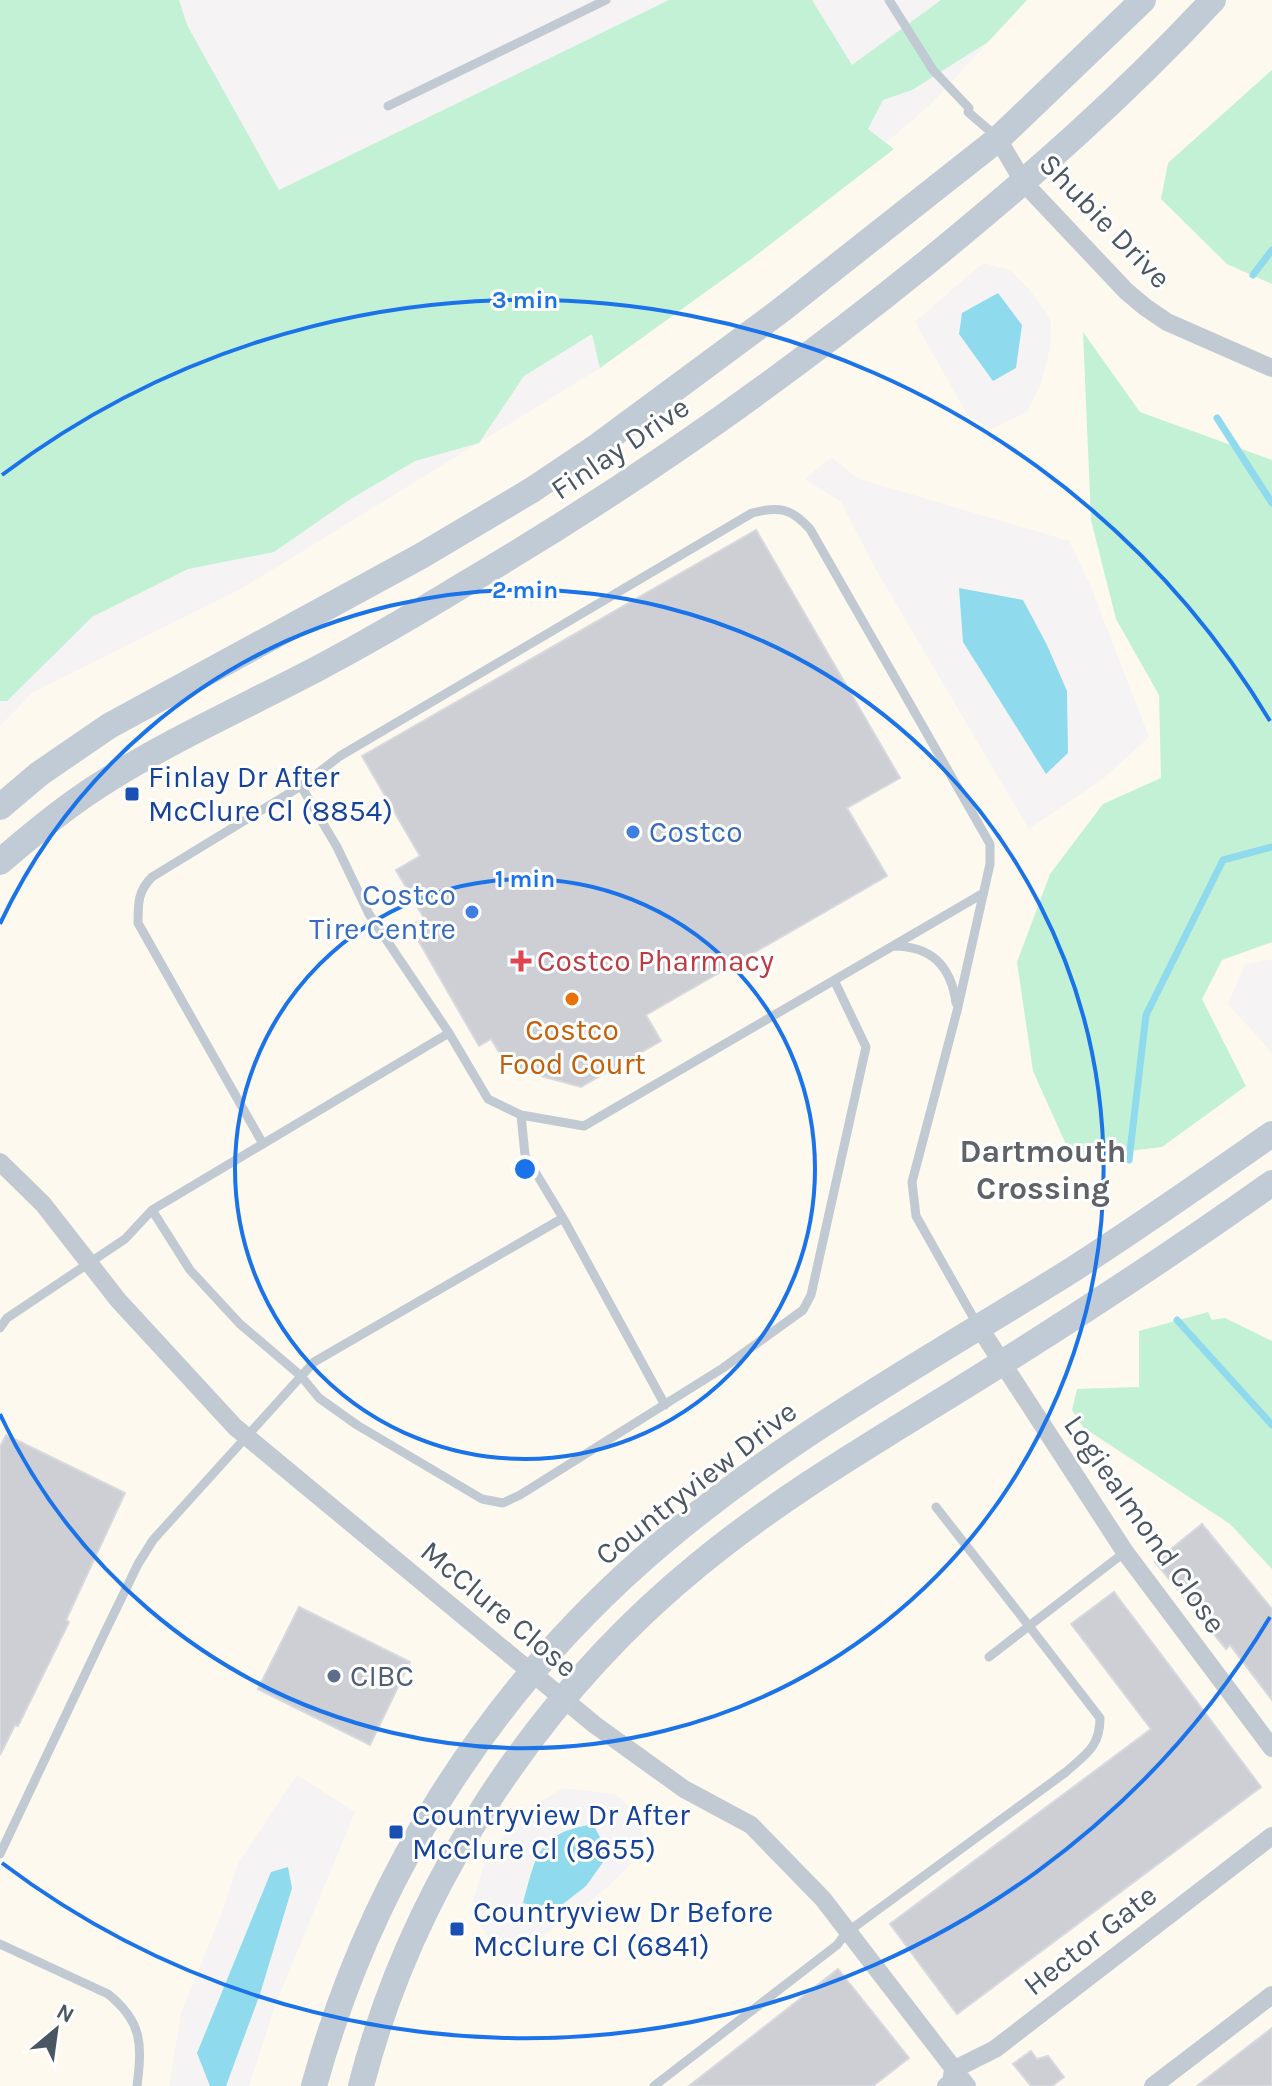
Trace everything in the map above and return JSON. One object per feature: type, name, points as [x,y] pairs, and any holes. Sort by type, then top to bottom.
[{"type":"street","name":"Finlay Drive","points":[[0,807],[39,774],[109,726],[184,682],[395,571],[566,468],[761,325],[998,139],[1143,0]]},
{"type":"street","name":"Finlay Drive","points":[[0,862],[59,813],[128,767],[385,631],[532,544],[640,475],[823,344],[1024,183],[1118,98],[1213,0]]},
{"type":"street","name":"Shubie Drive","points":[[998,139],[1024,183],[1126,291],[1145,307],[1167,322],[1272,368]]},
{"type":"street","name":"Countryview Drive","points":[[314,2086],[339,2002],[355,1961],[411,1844],[455,1773],[532,1673],[581,1619],[641,1561],[734,1486],[808,1434],[1145,1222],[1272,1134]]},
{"type":"street","name":"McClure Close","points":[[0,1162],[43,1204],[129,1312],[247,1436],[626,1748],[684,1789],[751,1825],[823,1899],[846,1933],[865,1953],[949,2078],[967,2086]]},
{"type":"street","points":[[361,2086],[395,1984],[432,1899],[486,1808],[563,1698],[639,1617],[727,1541],[823,1474],[1167,1256],[1272,1183]]},
{"type":"street","name":"Logiealmond Close","points":[[979,1327],[1125,1552],[1272,1748]]},
{"type":"street","name":"Hector Gate","points":[[949,2078],[995,2049],[1272,1836]]},
{"type":"street","points":[[1153,2086],[1272,1995]]},
{"type":"lane","points":[[388,106],[606,0]]},
{"type":"lane","points":[[889,0],[933,70],[969,108],[968,112],[998,139]]},
{"type":"lane","points":[[263,1144],[138,923],[137,901],[143,886],[152,877],[301,786],[340,756],[752,513],[774,508],[797,515],[810,529],[990,844],[957,1011],[912,1182],[916,1216],[979,1327]]},
{"type":"lane","points":[[301,786],[337,847],[369,914],[449,1033],[488,1099],[521,1115],[584,1126],[982,894]]},
{"type":"lane","points":[[889,947],[905,946],[935,957],[953,981],[957,1011]]},
{"type":"lane","points":[[152,1210],[190,1270],[240,1324],[301,1376],[319,1398],[357,1425],[482,1499],[503,1503],[723,1368],[803,1310],[811,1295],[866,1047],[834,980]]},
{"type":"lane","points":[[0,1328],[7,1318],[125,1239],[152,1210],[449,1033]]},
{"type":"lane","points":[[521,1115],[525,1155],[665,1405]]},
{"type":"lane","points":[[0,1854],[138,1564],[153,1540],[314,1362],[563,1218]]},
{"type":"lane","points":[[654,2086],[837,1945],[846,1933],[1066,1772],[1090,1751],[1100,1736],[1100,1718],[936,1507]]},
{"type":"lane","points":[[989,1657],[1125,1552]]},
{"type":"lane","points":[[0,1944],[108,1994],[121,2004],[140,2039],[137,2086]]},
{"type":"shaded area","points":[[1027,0],[1272,0],[1272,70],[1168,163],[1227,264],[1272,284],[1272,460],[1140,412],[1083,334],[1116,619],[1160,695],[1161,778],[1103,804],[1202,999],[1222,960],[1272,942],[1272,959],[1245,964],[1228,1004],[1272,1053],[1272,1341],[1225,1318],[1139,1387],[1077,1389],[1083,1428],[1230,1524],[1272,1569],[1272,2086],[249,2086],[276,2003],[355,1812],[297,1775],[238,1864],[223,1910],[181,2013],[169,2086],[0,2086],[0,726],[33,692],[241,589],[600,368],[766,247],[932,103]],"holes":[[[983,263],[1010,270],[1029,289],[1051,320],[1050,348],[1041,383],[1027,412],[991,429],[968,416],[915,322]],[[831,457],[859,479],[1069,541],[1089,582],[1149,737],[1104,778],[1029,829],[875,568],[841,502],[805,479]],[[562,1788],[615,1794],[644,1821],[644,1850],[608,1887],[538,1940],[506,1956],[482,1929],[473,1901],[488,1852],[528,1811]]]},
{"type":"green space","points":[[0,0],[179,0],[187,25],[279,190],[669,0],[812,0],[852,65],[941,0],[1027,0],[988,42],[912,90],[883,100],[868,129],[894,149],[750,260],[600,368],[592,334],[524,376],[479,443],[415,461],[349,500],[274,552],[188,569],[92,617],[7,701],[0,701]]},
{"type":"green space","points":[[1272,70],[1272,284],[1227,264],[1161,199],[1168,163]]},
{"type":"green space","points":[[1083,332],[1140,412],[1272,460],[1272,942],[1222,960],[1202,999],[1246,1086],[1162,1147],[1072,1158],[1033,1071],[1017,962],[1050,874],[1103,804],[1161,778],[1159,695],[1116,619],[1091,520]]},
{"type":"green space","points":[[1208,1312],[1212,1320],[1225,1318],[1272,1341],[1272,1569],[1230,1524],[1083,1427],[1072,1410],[1077,1389],[1139,1387],[1139,1331]]},
{"type":"water","points":[[998,293],[1022,325],[1016,368],[993,381],[959,334],[962,313]]},
{"type":"water","points":[[959,588],[1023,600],[1047,645],[1067,691],[1068,753],[1046,774],[963,642]]},
{"type":"water","points":[[593,1824],[609,1854],[586,1886],[554,1911],[523,1903],[542,1848],[560,1834]]},
{"type":"water","points":[[288,1867],[292,1888],[260,1994],[226,2086],[210,2086],[197,2053],[271,1872]]},
{"type":"building","name":"Costco","points":[[756,530],[900,778],[847,808],[887,876],[646,1015],[661,1041],[581,1087],[508,1067],[491,1039],[479,1046],[410,926],[424,918],[396,870],[420,856],[362,756]]},
{"type":"building","points":[[6,1435],[125,1493],[66,1620],[69,1622],[18,1726],[15,1725],[0,1755],[0,1447]]},
{"type":"building","points":[[1202,1524],[1272,1609],[1272,1700],[1230,1645],[1226,1649],[1155,1562]]},
{"type":"building","points":[[1114,1592],[1261,1787],[957,2014],[890,1924],[1151,1729],[1071,1624]]},
{"type":"building","name":"CIBC","points":[[299,1607],[410,1662],[370,1745],[258,1689]]},
{"type":"building","points":[[838,1969],[909,2058],[873,2086],[689,2086]]},
{"type":"building","points":[[1272,2028],[1272,2086],[1197,2086]]},
{"type":"building","points":[[1031,2051],[1037,2059],[1048,2056],[1064,2077],[1052,2086],[1031,2086],[1013,2064]]},
{"type":"waterway","points":[[1253,275],[1272,250]]},
{"type":"waterway","points":[[1217,418],[1272,503]]},
{"type":"waterway","points":[[1129,1160],[1146,1015],[1223,860],[1272,847]]},
{"type":"waterway","points":[[1177,1320],[1272,1425]]},
{"type":"place","name":"Finlay Dr After McClure Cl (8854)","points":[[132,794]]},
{"type":"place","name":"Costco","points":[[633,832]]},
{"type":"place","name":"Costco Tire Centre","points":[[472,912]]},
{"type":"place","name":"Costco Pharmacy","points":[[521,961]]},
{"type":"place","name":"Costco Food Court","points":[[572,999]]},
{"type":"place","name":"CIBC","points":[[334,1676]]},
{"type":"place","name":"Countryview Dr After McClure Cl (8655)","points":[[396,1832]]},
{"type":"place","name":"Countryview Dr Before McClure Cl (6841)","points":[[457,1929]]},
{"type":"district","name":"Dartmouth Crossing","points":[[1043,1170]]}]
